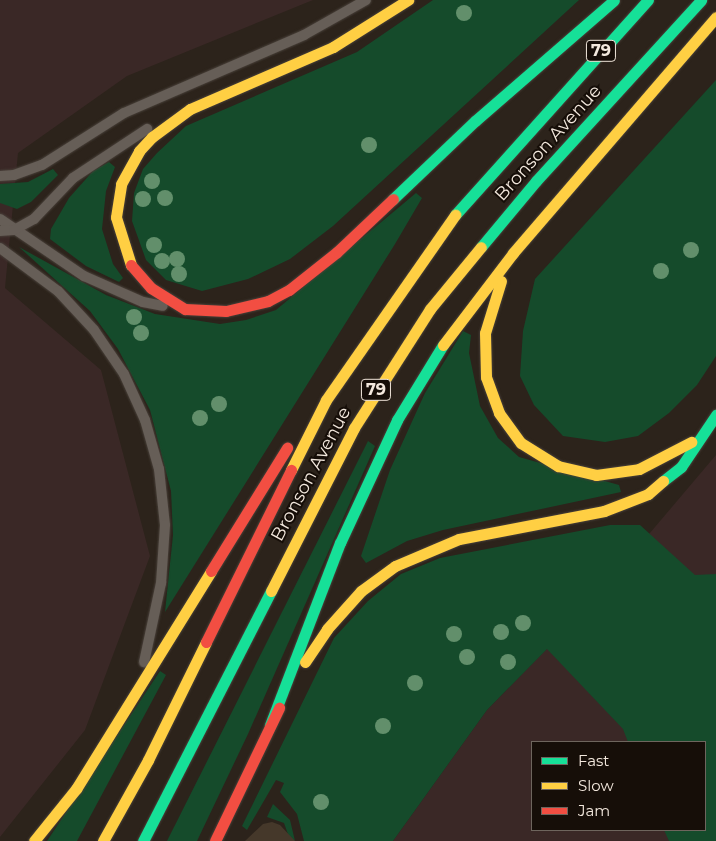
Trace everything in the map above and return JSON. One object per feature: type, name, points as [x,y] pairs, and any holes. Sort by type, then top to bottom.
[{"type":"highway","points":[[408,0],[333,47],[190,109],[165,125],[139,151],[121,184],[116,217],[123,249],[140,277],[185,309],[226,311],[268,301],[311,276],[475,121],[614,0]]},
{"type":"highway","name":"Bronson Avenue","points":[[103,841],[170,718],[326,400],[438,235],[504,157],[648,0]]},
{"type":"highway","name":"Bronson Avenue","points":[[143,841],[354,428],[430,309],[536,182],[701,0]]},
{"type":"highway","points":[[215,841],[270,725],[340,543],[397,420],[434,356],[513,253],[716,16]]},
{"type":"highway","points":[[513,253],[490,312],[484,355],[486,377],[499,413],[521,443],[558,466],[596,475],[639,469],[699,438]]},
{"type":"highway","points":[[34,841],[76,789],[279,457],[326,400]]},
{"type":"highway","points":[[270,725],[327,629],[361,591],[395,566],[459,539],[604,511],[648,494],[681,467],[716,414]]},
{"type":"lane","points":[[0,176],[14,175],[42,165],[124,113],[304,35],[366,0]]},
{"type":"lane","points":[[0,231],[14,230],[34,219],[73,178],[126,140],[190,109]]},
{"type":"lane","points":[[0,219],[56,260],[104,286],[143,302],[185,309]]},
{"type":"lane","points":[[0,248],[58,291],[94,330],[136,397],[153,443],[163,497],[164,555],[139,686]]},
{"type":"shaded area","points":[[0,0],[313,0],[127,76],[18,153],[5,288],[101,370],[150,556],[85,730],[0,837]]},
{"type":"shaded area","points":[[716,455],[716,841],[393,841],[487,710],[583,612]]},
{"type":"green space","points":[[433,0],[579,0],[333,226],[290,259],[248,279],[202,291],[166,280],[146,260],[132,221],[134,193],[143,169],[186,126],[357,52]]},
{"type":"green space","points":[[716,80],[716,356],[697,385],[669,413],[638,436],[605,442],[563,436],[534,405],[520,376],[523,331],[535,279]]},
{"type":"green space","points":[[109,162],[115,167],[106,191],[102,229],[113,264],[123,278],[119,282],[86,266],[50,239],[51,229],[69,198],[93,171]]},
{"type":"green space","points":[[53,169],[58,175],[31,202],[17,209],[0,203],[0,184],[28,182]]},
{"type":"green space","points":[[416,193],[422,198],[395,244],[165,612],[173,535],[171,491],[150,410],[118,349],[90,311],[19,247],[106,295],[155,314],[220,324],[246,320],[276,310]]},
{"type":"green space","points":[[463,331],[471,335],[469,353],[480,406],[498,438],[519,457],[619,485],[621,492],[443,530],[407,541],[366,563],[361,556],[390,470],[425,393]]},
{"type":"green space","points":[[368,441],[375,446],[248,734],[197,841],[167,841]]},
{"type":"green space","points":[[610,525],[640,525],[695,575],[716,574],[716,841],[669,841],[664,831],[706,831],[706,741],[628,741],[623,729],[547,649],[487,710],[393,841],[304,841],[297,814],[280,792],[284,783],[276,780],[247,830],[242,826],[334,638],[368,601],[401,574],[440,558]]},
{"type":"green space","points":[[160,671],[166,675],[77,841],[47,841]]},
{"type":"green space","points":[[273,804],[290,820],[295,841],[289,837],[284,823],[267,817]]},
{"type":"building","points":[[272,822],[280,825],[295,841],[245,841],[263,824]]},
{"type":"traffic: fast","points":[[393,199],[475,121],[614,0]]},
{"type":"traffic: fast","points":[[455,215],[648,0]]},
{"type":"traffic: fast","points":[[481,247],[536,181],[701,0]]},
{"type":"traffic: fast","points":[[270,725],[340,543],[397,420],[443,345]]},
{"type":"traffic: fast","points":[[663,481],[681,467],[716,415]]},
{"type":"traffic: fast","points":[[143,841],[271,591]]},
{"type":"traffic: slow","points":[[131,265],[116,217],[121,184],[139,151],[152,137],[190,109],[333,47],[408,0]]},
{"type":"traffic: slow","points":[[443,345],[513,253],[716,17]]},
{"type":"traffic: slow","points":[[291,470],[326,400],[455,215]]},
{"type":"traffic: slow","points":[[271,591],[354,428],[430,309],[481,247]]},
{"type":"traffic: slow","points":[[501,281],[485,333],[486,377],[499,413],[521,443],[558,466],[596,475],[639,469],[691,442]]},
{"type":"traffic: slow","points":[[305,662],[327,629],[361,591],[395,566],[459,539],[604,511],[648,494],[663,481]]},
{"type":"traffic: slow","points":[[34,841],[76,789],[211,571]]},
{"type":"traffic: slow","points":[[103,841],[148,760],[206,642]]},
{"type":"traffic: jam","points":[[131,265],[151,288],[185,309],[226,311],[268,301],[289,290],[337,252],[393,199]]},
{"type":"traffic: jam","points":[[211,571],[287,448]]},
{"type":"traffic: jam","points":[[206,642],[291,470]]},
{"type":"traffic: jam","points":[[215,841],[279,708]]}]
